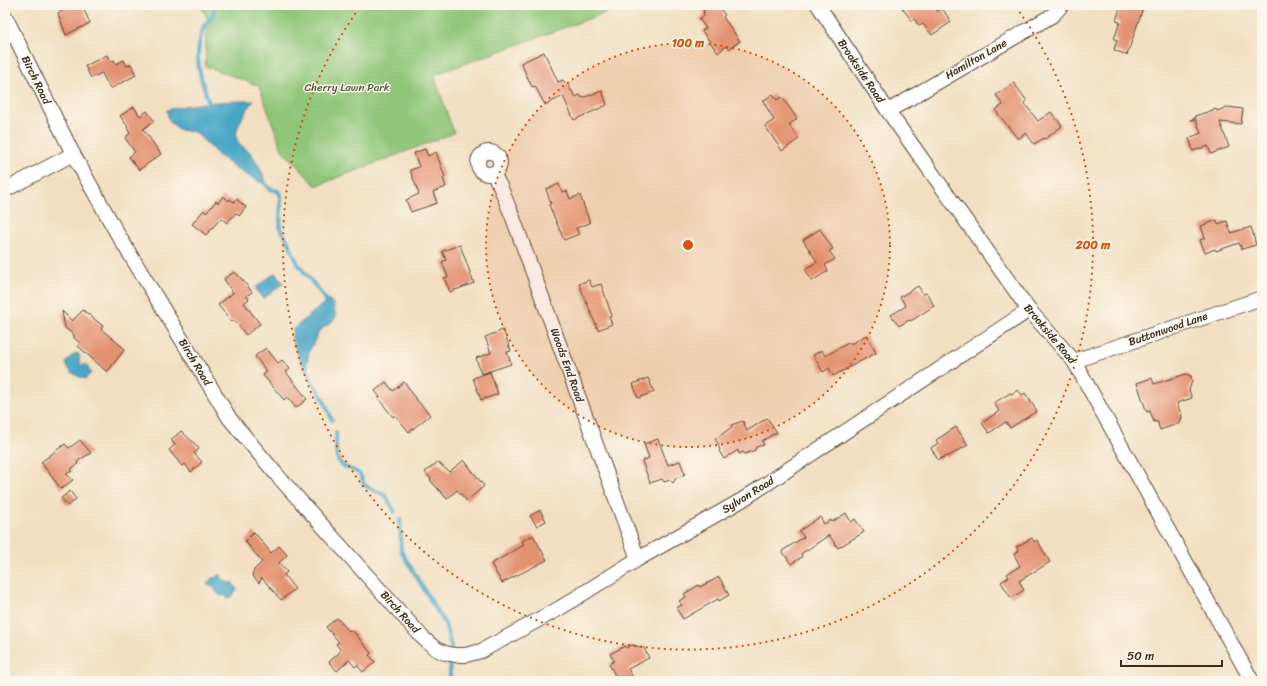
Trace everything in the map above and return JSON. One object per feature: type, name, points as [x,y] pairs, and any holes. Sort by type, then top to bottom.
[{"type":"street","name":"Brookside Road","points":[[818,5],[888,111],[1029,310],[1074,361],[1254,679]]},
{"type":"street","name":"Hamilton Lane","points":[[888,111],[1053,15],[1062,5]]},
{"type":"street","name":"Birch Road","points":[[5,16],[73,154],[117,233],[230,419],[277,475],[423,638],[436,648],[450,654]]},
{"type":"street","points":[[5,190],[73,154]]},
{"type":"street","name":"Woods End Road","points":[[493,173],[513,218],[638,559]]},
{"type":"street","name":"Buttonwood Lane","points":[[1074,361],[1262,298]]},
{"type":"street","name":"Sylvan Road","points":[[450,654],[466,655],[481,651],[560,608],[638,559],[742,500],[1029,310]]},
{"type":"green space","name":"Cherry Lawn Park","points":[[200,5],[627,5],[434,75],[454,133],[316,186],[282,150],[259,86],[205,66],[207,17]]},
{"type":"water","points":[[234,101],[254,101],[240,121],[237,138],[239,143],[250,152],[255,159],[266,181],[265,183],[244,174],[219,156],[195,132],[180,130],[172,124],[168,118],[167,110],[183,106]]},
{"type":"water","points":[[275,273],[284,283],[263,299],[255,288]]},
{"type":"water","points":[[329,299],[333,304],[336,317],[332,322],[319,331],[309,352],[307,364],[308,370],[305,371],[294,346],[292,336],[293,329]]},
{"type":"water","points":[[75,353],[79,354],[80,363],[82,365],[87,365],[91,374],[87,376],[86,379],[73,374],[67,366],[66,363],[71,356],[74,356]]},
{"type":"water","points":[[218,575],[221,575],[222,578],[228,583],[233,583],[237,590],[232,597],[227,598],[224,595],[221,596],[215,591],[216,589],[207,584],[212,578],[216,578]]},
{"type":"building","points":[[59,5],[82,5],[90,23],[66,35],[58,13],[62,11]]},
{"type":"building","points":[[703,5],[717,5],[725,15],[723,17],[740,41],[729,49],[726,46],[718,53],[702,31],[706,28],[699,19],[704,16]]},
{"type":"building","points":[[900,5],[933,5],[937,11],[942,8],[951,22],[932,35],[923,24],[919,26],[914,19],[912,21]]},
{"type":"building","points":[[1121,5],[1133,5],[1143,8],[1127,55],[1114,50],[1117,40],[1114,39],[1120,22],[1116,21]]},
{"type":"building","points":[[544,52],[558,82],[563,80],[566,84],[567,83],[575,97],[580,95],[582,98],[602,91],[607,105],[574,120],[563,96],[545,105],[535,86],[532,87],[521,63]]},
{"type":"building","points":[[107,55],[110,62],[114,60],[116,64],[124,60],[127,66],[131,64],[136,75],[110,89],[102,73],[91,78],[85,66]]},
{"type":"building","points":[[1014,83],[1027,101],[1024,103],[1038,121],[1051,112],[1062,126],[1045,139],[1044,138],[1034,144],[1026,133],[1018,139],[995,110],[1003,105],[996,95]]},
{"type":"building","points":[[773,94],[777,100],[782,97],[797,119],[789,125],[799,139],[782,151],[765,126],[774,120],[763,101]]},
{"type":"building","points":[[134,107],[140,116],[147,111],[154,121],[143,129],[161,154],[139,170],[129,157],[135,152],[125,138],[130,133],[127,128],[128,127],[120,116]]},
{"type":"building","points":[[1228,107],[1243,109],[1241,124],[1220,122],[1229,147],[1211,154],[1208,146],[1193,151],[1189,138],[1201,133],[1196,120],[1190,120],[1196,118],[1195,116],[1216,109],[1217,111]]},
{"type":"building","points":[[425,149],[428,156],[436,152],[445,177],[443,178],[446,187],[433,192],[437,203],[411,212],[406,200],[419,194],[410,170],[419,167],[414,153]]},
{"type":"building","points":[[559,184],[562,192],[567,191],[570,199],[580,195],[590,223],[576,228],[579,234],[564,240],[549,205],[551,204],[546,189]]},
{"type":"building","points":[[223,196],[229,201],[230,199],[234,202],[236,199],[246,207],[239,216],[236,213],[227,223],[221,218],[206,235],[192,224],[204,210],[206,213],[216,201],[218,203]]},
{"type":"building","points":[[1217,220],[1218,224],[1227,221],[1231,233],[1251,227],[1256,245],[1242,249],[1239,243],[1205,253],[1200,240],[1205,238],[1201,226]]},
{"type":"building","points":[[820,229],[833,249],[829,251],[835,259],[825,265],[828,271],[812,281],[805,269],[817,262],[803,240]]},
{"type":"building","points":[[460,245],[474,283],[450,292],[444,278],[448,277],[442,262],[446,260],[442,251]]},
{"type":"building","points":[[234,272],[252,292],[246,296],[249,299],[244,303],[260,324],[246,335],[234,320],[232,322],[218,305],[233,293],[224,279]]},
{"type":"building","points":[[589,280],[592,287],[601,284],[612,316],[609,317],[612,324],[598,330],[579,284]]},
{"type":"building","points":[[918,286],[923,294],[926,293],[928,295],[934,306],[914,319],[909,320],[899,326],[891,315],[906,306],[900,297]]},
{"type":"building","points":[[83,310],[103,326],[101,329],[125,349],[107,372],[78,346],[80,343],[74,338],[74,335],[65,328],[62,311],[72,321]]},
{"type":"building","points":[[503,330],[511,351],[507,352],[511,364],[481,374],[476,358],[491,353],[485,337]]},
{"type":"building","points":[[866,335],[876,353],[833,376],[829,368],[823,372],[813,355],[822,350],[825,356]]},
{"type":"building","points":[[266,348],[278,363],[282,360],[290,369],[286,372],[307,399],[296,408],[287,397],[284,400],[263,375],[267,372],[255,356]]},
{"type":"building","points":[[490,372],[498,394],[481,400],[473,378]]},
{"type":"building","points":[[1186,374],[1191,376],[1192,381],[1189,390],[1192,398],[1177,403],[1182,417],[1180,423],[1160,430],[1157,421],[1154,422],[1150,411],[1147,412],[1137,383],[1152,378],[1154,384]]},
{"type":"building","points":[[648,378],[654,392],[638,398],[633,384]]},
{"type":"building","points":[[386,382],[393,391],[404,382],[412,392],[411,393],[430,415],[409,432],[395,415],[393,417],[378,398],[380,397],[375,391]]},
{"type":"building","points":[[1018,390],[1022,395],[1025,393],[1037,411],[1010,428],[1006,422],[989,433],[982,423],[999,411],[994,403]]},
{"type":"building","points":[[767,418],[777,432],[762,441],[764,445],[756,447],[755,450],[745,454],[743,452],[739,454],[738,450],[724,459],[719,451],[719,445],[715,439],[732,427],[731,425],[743,421],[747,431]]},
{"type":"building","points":[[956,427],[968,445],[947,457],[946,456],[938,460],[931,448],[938,443],[936,440]]},
{"type":"building","points":[[181,431],[199,449],[194,453],[202,462],[191,472],[185,464],[182,466],[169,450],[175,445],[171,440]]},
{"type":"building","points":[[658,439],[668,465],[680,461],[685,474],[676,478],[673,483],[670,480],[664,482],[662,479],[650,483],[642,461],[649,458],[644,444]]},
{"type":"building","points":[[80,440],[91,453],[79,460],[77,463],[78,464],[71,469],[72,471],[66,474],[73,480],[61,489],[41,462],[65,444],[69,448]]},
{"type":"building","points":[[464,460],[484,486],[467,501],[457,490],[447,499],[425,472],[438,462],[449,472]]},
{"type":"building","points":[[70,491],[76,499],[68,506],[61,498]]},
{"type":"building","points":[[540,510],[546,521],[537,526],[530,516]]},
{"type":"building","points":[[846,513],[851,522],[855,519],[864,532],[838,548],[829,535],[801,554],[802,557],[791,564],[782,551],[804,537],[799,531],[820,517],[824,524],[831,520],[832,522]]},
{"type":"building","points":[[254,532],[271,553],[279,546],[287,555],[279,563],[287,572],[284,575],[295,589],[281,600],[262,578],[259,583],[252,575],[254,570],[262,562],[245,541]]},
{"type":"building","points":[[533,535],[547,560],[502,583],[491,564],[524,545],[522,541]]},
{"type":"building","points":[[1032,538],[1034,542],[1037,540],[1050,562],[1019,581],[1024,590],[1011,598],[1001,582],[1009,577],[1007,574],[1020,566],[1014,554],[1019,551],[1016,547]]},
{"type":"building","points":[[719,577],[729,595],[719,601],[718,599],[683,619],[676,608],[682,605],[679,601],[686,597],[684,594],[699,585],[700,587]]},
{"type":"building","points":[[337,618],[350,632],[352,630],[371,653],[369,655],[375,662],[363,672],[357,665],[355,667],[349,660],[337,671],[329,662],[340,652],[340,649],[336,644],[339,642],[326,627]]},
{"type":"building","points":[[631,645],[644,648],[649,658],[628,669],[635,681],[618,681],[609,664],[614,661],[610,654],[625,646],[627,648]]},
{"type":"waterway","points":[[211,108],[199,68],[198,48],[205,23],[213,16],[215,5]]},
{"type":"waterway","points":[[262,180],[270,189],[278,191],[281,196],[280,228],[288,241],[298,264],[327,301],[324,306]]},
{"type":"waterway","points":[[306,366],[310,378],[323,398],[332,420]]},
{"type":"waterway","points":[[336,432],[336,455],[339,462],[345,467],[359,473],[364,485],[386,496],[395,512]]},
{"type":"waterway","points":[[400,519],[401,551],[445,624],[451,651]]},
{"type":"waterway","points":[[450,657],[450,681]]}]
